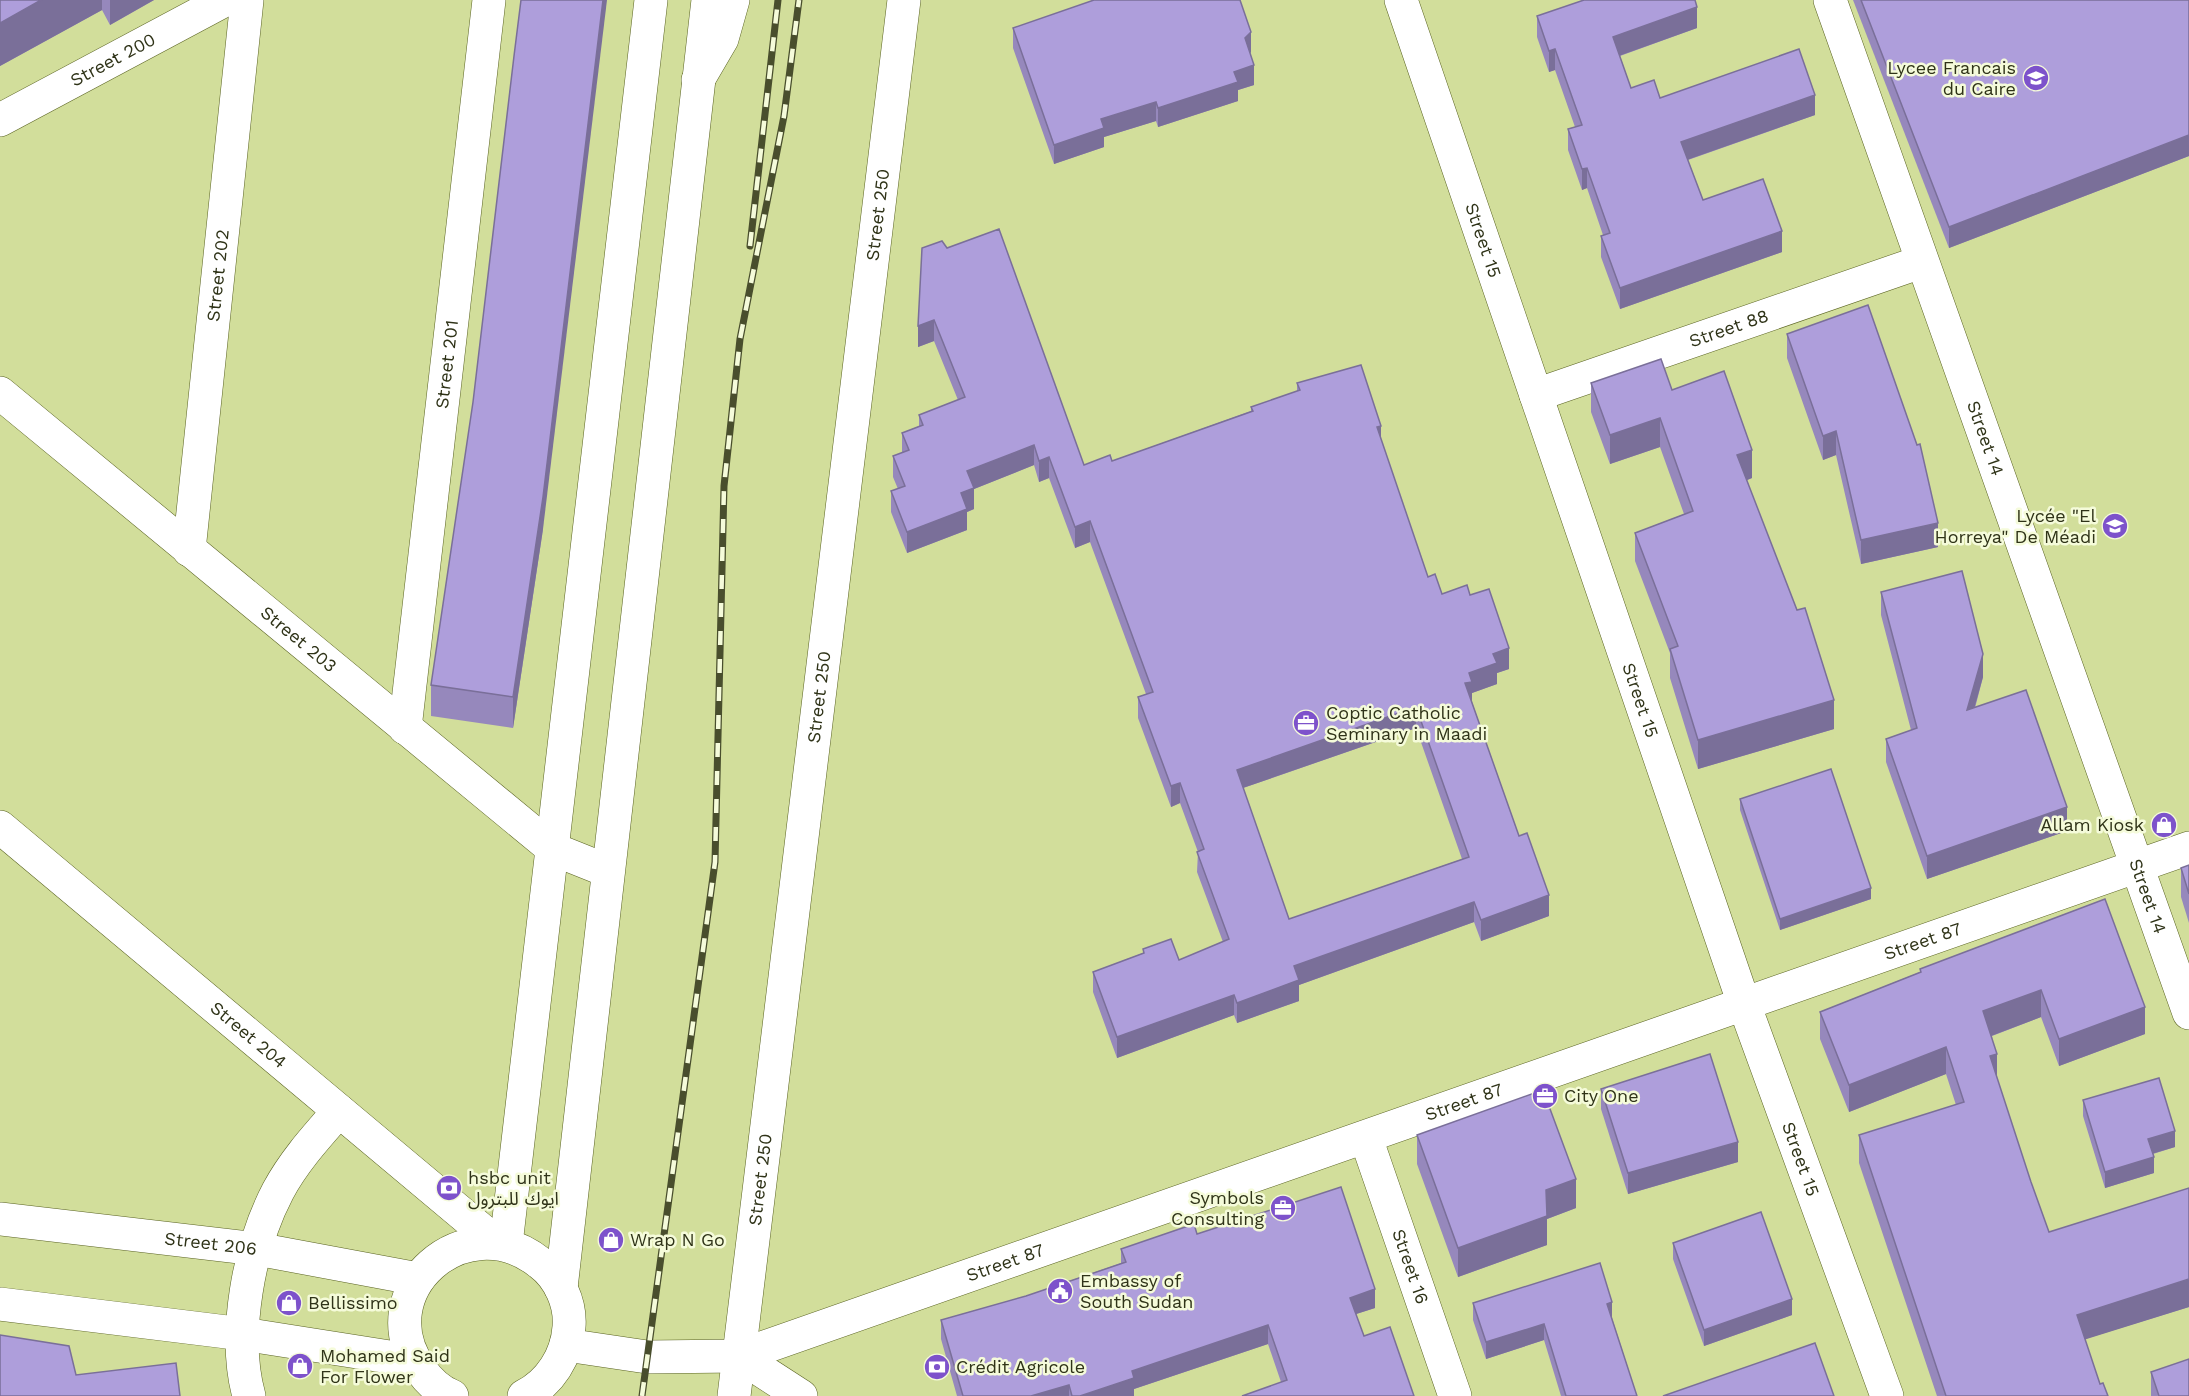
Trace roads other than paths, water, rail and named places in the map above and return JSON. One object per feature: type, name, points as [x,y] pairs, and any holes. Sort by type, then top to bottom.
[{"type":"street","name":"Street 200","points":[[0,120],[182,10],[225,0]]},
{"type":"street","name":"Street 202","points":[[189,550],[247,0]]},
{"type":"street","name":"Street 201","points":[[405,728],[489,0]]},
{"type":"street","points":[[501,1243],[553,849],[651,0]]},
{"type":"street","points":[[561,1288],[708,0]]},
{"type":"street","points":[[699,80],[722,39],[733,0]]},
{"type":"street","name":"Street 250","points":[[734,1396],[904,0]]},
{"type":"street","name":"Street 15","points":[[1401,0],[1744,1004],[1887,1396]]},
{"type":"street","name":"Street 14","points":[[1830,0],[2189,1013]]},
{"type":"street","name":"Street 88","points":[[1536,395],[1921,262]]},
{"type":"street","name":"Street 203","points":[[0,393],[553,849],[608,871]]},
{"type":"street","name":"Street 204","points":[[0,828],[501,1243]]},
{"type":"street","name":"Street 87","points":[[739,1356],[2189,848]]},
{"type":"street","points":[[249,1396],[243,1334],[247,1282],[257,1249],[278,1191],[305,1148],[339,1111]]},
{"type":"street","name":"Street 16","points":[[1366,1137],[1455,1396]]},
{"type":"street","name":"Street 206","points":[[0,1219],[257,1249],[418,1279]]},
{"type":"street","points":[[452,1396],[428,1379],[415,1361],[407,1341],[405,1319],[409,1299],[418,1279],[430,1265],[461,1246],[478,1242],[501,1243],[535,1258],[547,1268],[561,1288],[567,1307],[569,1325],[566,1345],[540,1390]]},
{"type":"street","points":[[0,1304],[243,1334],[415,1361]]},
{"type":"street","points":[[566,1345],[647,1357],[739,1356],[801,1396]]},
{"type":"railway","points":[[750,246],[778,0]]},
{"type":"railway","points":[[642,1396],[715,862],[724,486],[740,339],[784,116],[799,0]]},
{"type":"place","name":"Lycee Francais du Caire","points":[[2036,78]]},
{"type":"place","name":"Lycée \"El Horreya\" De Méadi","points":[[2115,526]]},
{"type":"place","name":"Coptic Catholic Seminary in Maadi","points":[[1306,723]]},
{"type":"place","name":"Allam Kiosk","points":[[2164,825]]},
{"type":"place","name":"City One","points":[[1545,1096]]},
{"type":"place","name":"hsbc unit ايوك للبترول","points":[[449,1188]]},
{"type":"place","name":"Symbols Consulting","points":[[1283,1208]]},
{"type":"place","name":"Wrap N Go","points":[[611,1240]]},
{"type":"place","name":"Embassy of South Sudan","points":[[1060,1291]]},
{"type":"place","name":"Bellissimo","points":[[289,1303]]},
{"type":"place","name":"Mohamed Said For Flower","points":[[300,1366]]},
{"type":"place","name":"Crédit Agricole","points":[[937,1367]]}]
